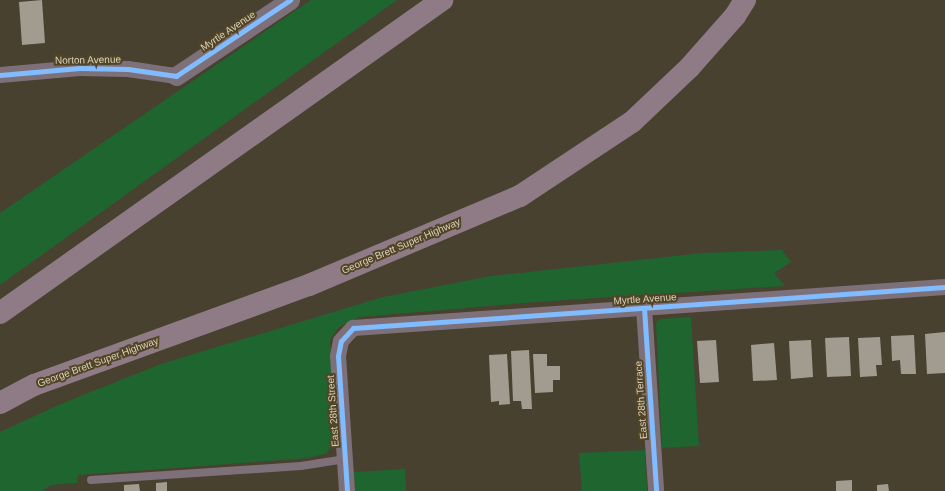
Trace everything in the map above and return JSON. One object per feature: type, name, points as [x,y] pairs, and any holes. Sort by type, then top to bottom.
[{"type":"highway","points":[[0,313],[442,0]]},
{"type":"highway","name":"George Brett Super Highway","points":[[0,403],[34,385],[308,285],[520,196],[632,122],[689,68],[745,0]]},
{"type":"street","name":"Myrtle Avenue","points":[[176,76],[290,0]]},
{"type":"street","name":"Norton Avenue","points":[[0,74],[80,68],[128,69],[176,76]]},
{"type":"street","name":"Myrtle Avenue","points":[[348,333],[353,328],[363,326],[945,287]]},
{"type":"street","name":"East 28th Terrace","points":[[644,308],[656,491]]},
{"type":"street","name":"East 28th Street","points":[[347,491],[338,356],[341,341],[348,333]]},
{"type":"lane","points":[[91,480],[301,466],[345,458]]},
{"type":"green space","points":[[311,0],[397,0],[0,285],[0,213]]},
{"type":"green space","points":[[782,250],[791,262],[774,273],[785,286],[536,302],[359,317],[339,327],[330,340],[335,441],[327,453],[309,458],[78,475],[77,483],[51,485],[42,491],[0,491],[0,432],[63,403],[161,364],[383,297],[491,276],[703,253]]},
{"type":"green space","points":[[691,317],[699,446],[662,448],[656,323],[660,319]]},
{"type":"green space","points":[[645,450],[647,491],[582,491],[579,453]]},
{"type":"green space","points":[[405,469],[406,491],[355,491],[354,472]]},
{"type":"building","points":[[42,0],[45,43],[22,45],[19,2]]},
{"type":"building","points":[[945,332],[945,373],[927,374],[925,334]]},
{"type":"building","points":[[914,335],[916,374],[901,374],[900,360],[892,361],[891,336]]},
{"type":"building","points":[[849,337],[851,376],[827,377],[825,338]]},
{"type":"building","points":[[880,337],[882,365],[876,365],[877,376],[860,377],[858,338]]},
{"type":"building","points":[[716,340],[719,382],[700,383],[697,341]]},
{"type":"building","points":[[811,340],[813,377],[791,379],[789,341]]},
{"type":"building","points":[[774,343],[777,380],[753,381],[751,345]]},
{"type":"building","points":[[529,350],[532,409],[522,409],[521,401],[513,401],[511,351]]},
{"type":"building","points":[[507,354],[510,404],[499,405],[499,401],[491,402],[489,355]]},
{"type":"building","points":[[533,354],[547,354],[547,366],[560,366],[560,380],[553,380],[553,392],[535,393]]},
{"type":"building","points":[[852,480],[852,491],[836,491],[836,481]]},
{"type":"building","points":[[167,482],[167,491],[156,491],[156,483]]},
{"type":"building","points":[[139,484],[140,491],[124,491],[124,485]]},
{"type":"building","points":[[888,484],[889,491],[877,491],[877,485]]},
{"type":"cycle path","points":[[0,75],[80,68],[128,69],[176,76],[290,0]]},
{"type":"cycle path","points":[[347,491],[338,356],[341,341],[353,328],[945,287]]},
{"type":"cycle path","points":[[644,308],[656,491]]}]
